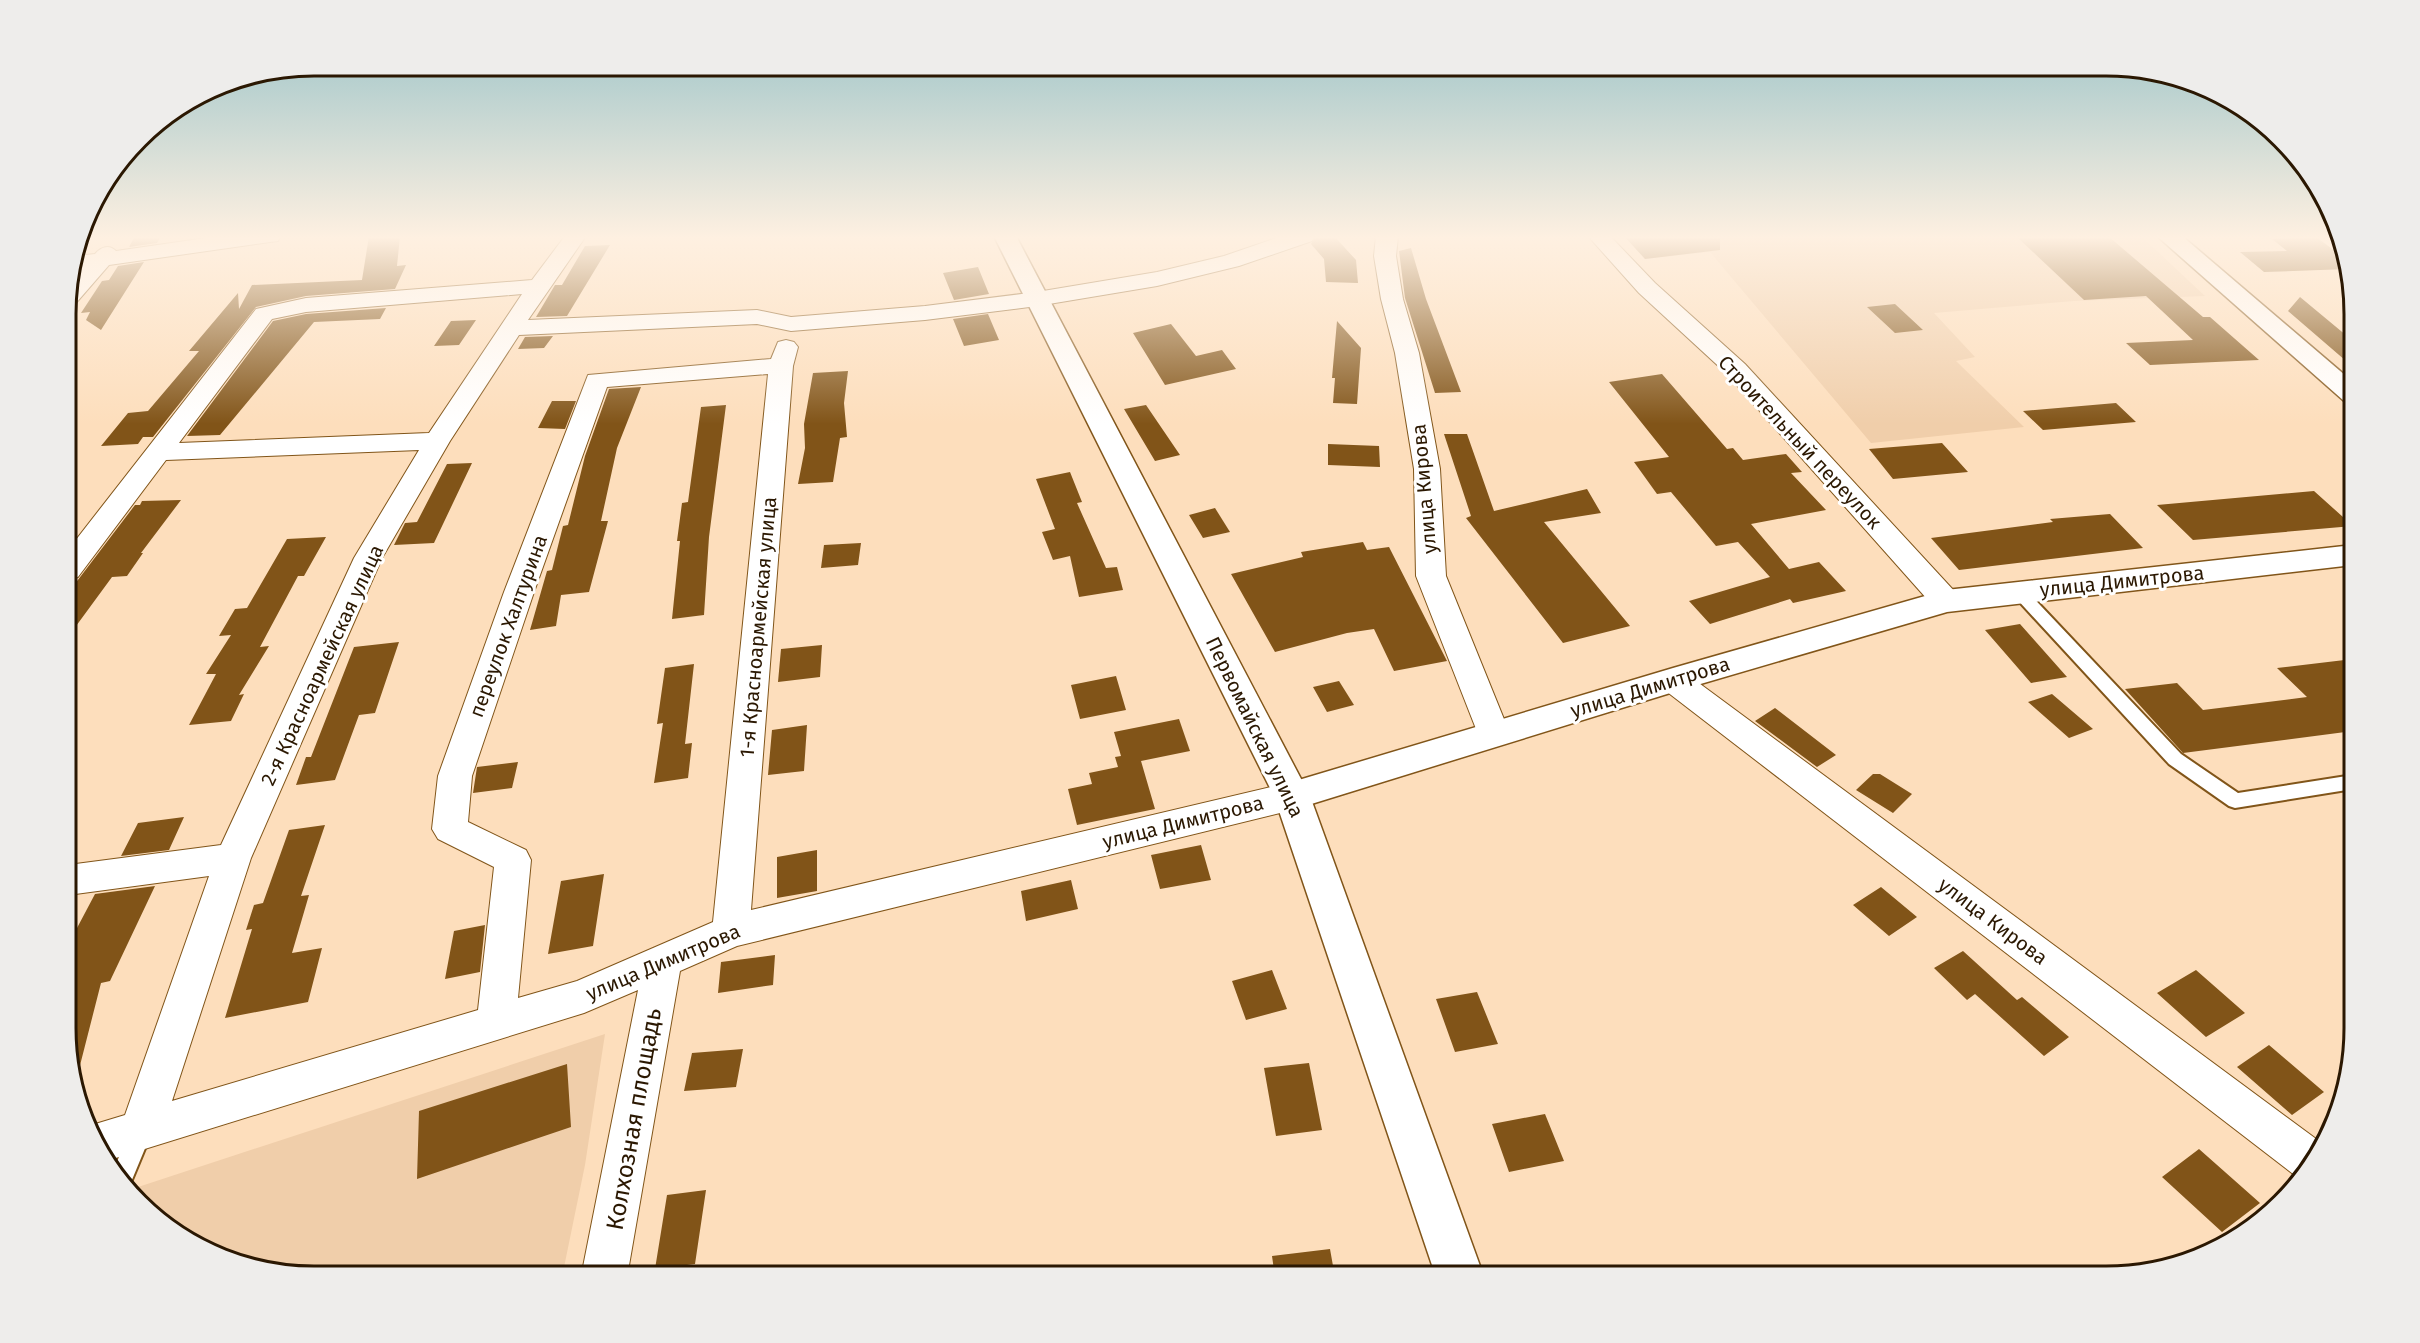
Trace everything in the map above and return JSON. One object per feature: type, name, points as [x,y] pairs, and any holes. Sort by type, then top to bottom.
[{"type":"street","points":[[76,559],[264,314],[306,305],[384,299]]},
{"type":"street","name":"2-я Красноармейская улица","points":[[141,1130],[233,858],[368,558],[437,441],[531,299]]},
{"type":"street","points":[[511,328],[757,317],[791,324],[925,313],[1037,299]]},
{"type":"street","name":"Первомайская улица","points":[[1037,299],[1292,796],[1457,1267]]},
{"type":"street","name":"улица Кирова","points":[[1392,299],[1407,353],[1427,469],[1431,576],[1494,734]]},
{"type":"street","name":"Строительный переулок","points":[[1659,299],[1736,369],[1946,601]]},
{"type":"street","points":[[2241,299],[2344,386]]},
{"type":"street","name":"1-я Красноармейская улица","points":[[731,931],[781,366],[791,324]]},
{"type":"street","name":"переулок Халтурина","points":[[496,1022],[513,860],[450,829],[455,776],[597,380],[781,366]]},
{"type":"street","points":[[157,452],[437,441]]},
{"type":"street","name":"улица Димитрова","points":[[105,1141],[584,996],[731,931],[1292,796],[1673,680],[1946,601],[2344,556]]},
{"type":"street","name":"улица Кирова","points":[[1673,680],[2306,1157]]},
{"type":"street","points":[[76,879],[233,858]]},
{"type":"street","name":"Колхозная площадь","points":[[606,1267],[663,961]]},
{"type":"lane","points":[[2019,592],[2175,759],[2235,801],[2344,784]]},
{"type":"lane","points":[[124,1171],[141,1130]]},
{"type":"shaded area","points":[[1749,299],[2135,299],[2074,301],[1934,313],[1975,357],[1956,361],[2024,427],[1871,443]]},
{"type":"shaded area","points":[[605,1034],[585,1165],[564,1267],[314,1267],[268,1262],[238,1254],[195,1235],[146,1197],[138,1187]]},
{"type":"building","points":[[90,299],[121,299],[101,330],[86,320],[90,312],[81,313]]},
{"type":"building","points":[[233,299],[238,299],[239,309],[245,299],[294,299],[256,307],[153,437],[143,437],[138,444],[101,446],[128,413],[148,411],[199,351],[189,351]]},
{"type":"building","points":[[547,299],[577,299],[567,316],[536,317]]},
{"type":"building","points":[[1405,299],[1426,299],[1461,392],[1435,393]]},
{"type":"building","points":[[2149,299],[2182,299],[2203,317],[2210,317],[2259,360],[2150,365],[2126,343],[2193,340]]},
{"type":"building","points":[[2299,299],[2302,299],[2344,334],[2344,359],[2288,311]]},
{"type":"building","points":[[1895,304],[1923,330],[1895,333],[1867,307]]},
{"type":"building","points":[[386,308],[380,319],[314,322],[220,435],[187,436],[273,321],[306,314]]},
{"type":"building","points":[[988,314],[999,340],[964,346],[953,319]]},
{"type":"building","points":[[476,320],[459,345],[434,346],[451,321]]},
{"type":"building","points":[[1337,321],[1361,348],[1357,404],[1333,403],[1335,378],[1332,378]]},
{"type":"building","points":[[1171,324],[1196,356],[1222,350],[1236,369],[1165,385],[1133,333]]},
{"type":"building","points":[[553,336],[544,348],[518,349],[525,337]]},
{"type":"building","points":[[848,371],[844,403],[847,437],[840,438],[833,482],[798,484],[805,448],[804,424],[813,373]]},
{"type":"building","points":[[1662,374],[1727,449],[1733,448],[1743,460],[1786,454],[1802,472],[1791,473],[1826,510],[1751,524],[1789,569],[1819,562],[1846,591],[1793,603],[1790,599],[1710,624],[1689,601],[1770,577],[1738,542],[1716,546],[1671,492],[1657,494],[1634,462],[1669,457],[1609,382]]},
{"type":"building","points":[[641,387],[617,448],[601,521],[608,521],[589,592],[561,595],[556,626],[530,630],[547,571],[552,570],[563,526],[568,525],[585,456],[609,389]]},
{"type":"building","points":[[552,401],[576,401],[565,429],[538,428]]},
{"type":"building","points":[[2116,403],[2136,422],[2043,430],[2023,411]]},
{"type":"building","points":[[726,405],[709,537],[704,615],[672,619],[682,503],[688,502],[701,407]]},
{"type":"building","points":[[1146,405],[1180,455],[1155,461],[1124,409]]},
{"type":"building","points":[[1444,434],[1467,434],[1494,511],[1587,489],[1601,513],[1544,522],[1630,626],[1563,643],[1466,518],[1471,516]]},
{"type":"building","points":[[1942,443],[1968,472],[1893,479],[1869,449]]},
{"type":"building","points":[[1328,444],[1379,446],[1380,467],[1328,465]]},
{"type":"building","points":[[472,463],[434,543],[394,545],[405,523],[417,522],[447,464]]},
{"type":"building","points":[[1070,472],[1082,502],[1077,503],[1106,568],[1117,567],[1123,590],[1079,597],[1070,556],[1053,560],[1042,532],[1055,529],[1036,479]]},
{"type":"building","points":[[2314,491],[2344,518],[2344,527],[2193,540],[2157,505]]},
{"type":"building","points":[[181,500],[141,553],[143,553],[127,576],[112,577],[76,626],[76,582],[135,505],[140,505],[142,501]]},
{"type":"building","points":[[1215,508],[1230,532],[1203,538],[1189,515]]},
{"type":"building","points":[[2110,514],[2143,548],[1959,570],[1931,538],[2053,522],[2050,519]]},
{"type":"building","points":[[326,537],[304,576],[298,576],[260,647],[269,646],[239,695],[244,694],[231,721],[189,725],[216,674],[206,674],[231,635],[219,636],[235,609],[247,608],[287,539]]},
{"type":"building","points":[[1363,542],[1367,550],[1389,547],[1447,661],[1394,671],[1374,629],[1347,633],[1275,652],[1231,574],[1303,557],[1301,552]]},
{"type":"building","points":[[861,543],[858,565],[821,568],[824,545]]},
{"type":"building","points":[[2020,624],[2067,677],[2031,683],[1985,630]]},
{"type":"building","points":[[399,642],[375,713],[359,715],[335,780],[296,785],[306,757],[311,757],[354,647]]},
{"type":"building","points":[[822,645],[820,677],[778,682],[781,649]]},
{"type":"building","points":[[2344,660],[2344,732],[2183,753],[2125,689],[2177,683],[2203,710],[2307,697],[2277,668]]},
{"type":"building","points":[[694,664],[685,744],[692,743],[688,778],[654,783],[663,723],[657,724],[665,668]]},
{"type":"building","points":[[1116,676],[1126,710],[1080,719],[1071,685]]},
{"type":"building","points":[[1339,681],[1354,705],[1327,712],[1313,687]]},
{"type":"building","points":[[2052,694],[2093,729],[2069,738],[2028,702]]},
{"type":"building","points":[[1775,708],[1836,755],[1817,767],[1755,721]]},
{"type":"building","points":[[1179,719],[1190,751],[1141,761],[1155,809],[1077,825],[1068,789],[1092,784],[1089,773],[1118,767],[1115,757],[1121,756],[1114,732]]},
{"type":"building","points":[[807,725],[804,771],[768,775],[772,730]]},
{"type":"building","points":[[518,762],[512,788],[473,793],[477,767]]},
{"type":"building","points":[[1873,774],[1880,774],[1912,794],[1893,813],[1856,790]]},
{"type":"building","points":[[184,817],[169,850],[121,856],[138,823]]},
{"type":"building","points":[[325,825],[301,896],[309,895],[292,953],[322,948],[308,1002],[225,1018],[252,929],[246,930],[254,905],[263,903],[289,830]]},
{"type":"building","points":[[1201,845],[1211,880],[1160,889],[1151,855]]},
{"type":"building","points":[[817,850],[817,891],[777,898],[777,857]]},
{"type":"building","points":[[604,874],[593,946],[548,954],[561,881]]},
{"type":"building","points":[[1071,880],[1078,909],[1026,921],[1021,891]]},
{"type":"building","points":[[155,886],[110,981],[101,983],[80,1066],[76,1028],[76,930],[95,894]]},
{"type":"building","points":[[1881,887],[1917,917],[1889,936],[1853,905]]},
{"type":"building","points":[[485,925],[480,972],[445,979],[454,931]]},
{"type":"building","points":[[1963,951],[2017,1000],[2022,997],[2069,1037],[2044,1056],[1975,994],[1967,1000],[1934,968]]},
{"type":"building","points":[[775,955],[773,985],[718,993],[721,962]]},
{"type":"building","points":[[1272,970],[1287,1009],[1246,1020],[1232,981]]},
{"type":"building","points":[[2196,970],[2245,1013],[2206,1037],[2157,993]]},
{"type":"building","points":[[1477,992],[1498,1044],[1455,1052],[1436,999]]},
{"type":"building","points":[[2269,1045],[2324,1092],[2292,1115],[2237,1067]]},
{"type":"building","points":[[743,1049],[736,1087],[684,1091],[692,1053]]},
{"type":"building","points":[[1309,1063],[1322,1130],[1276,1136],[1264,1068]]},
{"type":"building","points":[[567,1064],[571,1127],[417,1179],[419,1111]]},
{"type":"building","points":[[1545,1114],[1564,1161],[1509,1172],[1492,1124]]},
{"type":"building","points":[[2199,1149],[2260,1203],[2222,1232],[2162,1177]]},
{"type":"building","points":[[706,1190],[695,1264],[655,1267],[667,1195]]},
{"type":"building","points":[[1330,1249],[1333,1267],[1274,1267],[1272,1256]]}]
